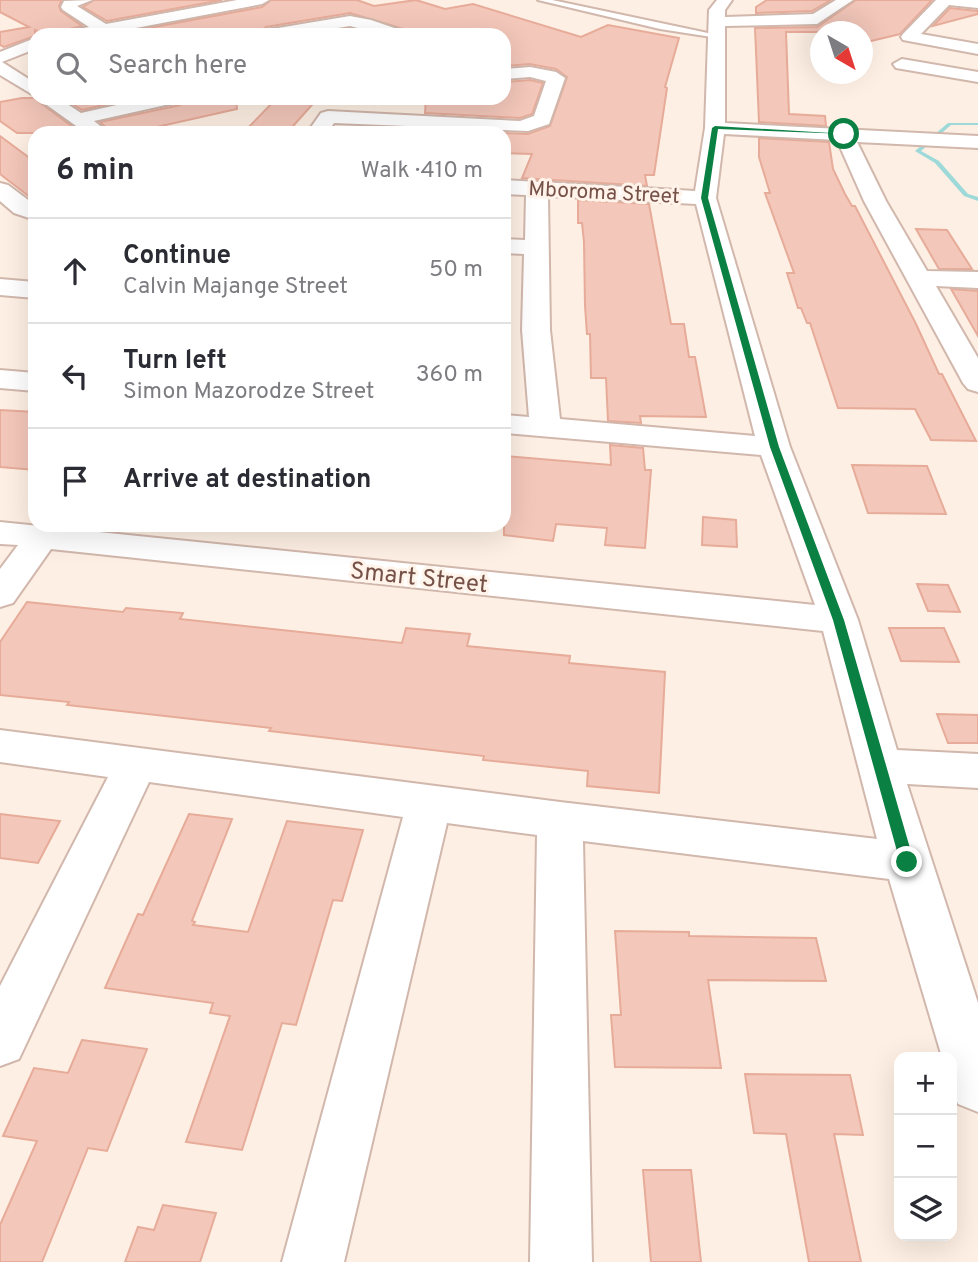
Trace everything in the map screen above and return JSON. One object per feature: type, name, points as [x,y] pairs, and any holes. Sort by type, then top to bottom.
[{"type":"street","points":[[85,0],[69,4],[68,7],[102,28]]},
{"type":"street","points":[[109,28],[262,0]]},
{"type":"street","points":[[846,0],[817,19],[720,19],[715,128],[705,198],[774,447],[839,620],[907,862],[978,1084]]},
{"type":"street","points":[[978,4],[944,0],[909,37],[978,49]]},
{"type":"street","points":[[926,19],[952,23]]},
{"type":"street","points":[[308,28],[351,21],[380,28]]},
{"type":"street","points":[[0,58],[28,46]]},
{"type":"street","points":[[902,64],[978,77]]},
{"type":"street","points":[[0,67],[28,86]]},
{"type":"street","points":[[511,73],[545,73],[556,78],[542,120],[521,127],[511,127]]},
{"type":"street","points":[[11,93],[28,93]]},
{"type":"street","points":[[56,105],[88,126]]},
{"type":"street","points":[[78,119],[141,105]]},
{"type":"street","points":[[323,125],[382,105]]},
{"type":"street","points":[[323,125],[422,126]]},
{"type":"street","points":[[715,128],[978,142]]},
{"type":"street","points":[[844,134],[875,201],[978,383]]},
{"type":"street","name":"Mboroma Street","points":[[511,187],[705,198]]},
{"type":"street","points":[[537,189],[538,248],[525,329],[545,428]]},
{"type":"street","points":[[0,190],[28,210]]},
{"type":"street","points":[[511,246],[538,248]]},
{"type":"street","points":[[919,278],[978,279]]},
{"type":"street","points":[[0,287],[28,289]]},
{"type":"street","points":[[0,379],[28,381]]},
{"type":"street","points":[[511,425],[774,447]]},
{"type":"street","name":"Smart Street","points":[[0,533],[839,620]]},
{"type":"street","points":[[0,595],[41,538]]},
{"type":"street","points":[[0,746],[560,820],[907,862]]},
{"type":"street","points":[[0,1041],[136,764]]},
{"type":"street","points":[[880,766],[978,771]]},
{"type":"street","points":[[313,1262],[430,801]]},
{"type":"street","points":[[560,820],[561,1262]]},
{"type":"lane","points":[[542,0],[660,27],[720,19]]},
{"type":"building","points":[[0,0],[62,0],[59,6],[61,11],[82,26],[28,28],[28,38],[4,47],[0,45],[0,32],[29,27],[0,12]]},
{"type":"building","points":[[94,0],[222,0],[107,21],[83,7]]},
{"type":"building","points":[[271,0],[357,0],[374,6],[416,0],[445,9],[473,4],[581,37],[608,25],[679,38],[665,87],[667,88],[654,175],[645,175],[647,186],[522,178],[532,154],[511,153],[511,133],[528,134],[550,126],[567,77],[556,69],[530,64],[511,65],[511,28],[400,28],[350,13],[265,28],[149,28],[262,7]]},
{"type":"building","points":[[767,0],[831,0],[812,11],[756,13],[756,7]]},
{"type":"building","points":[[856,0],[932,0],[900,34],[873,41],[873,21],[826,21]]},
{"type":"building","points":[[950,8],[978,11],[978,14],[933,26]]},
{"type":"building","points":[[810,27],[810,32],[786,32],[789,114],[825,116],[826,126],[759,122],[755,28]]},
{"type":"building","points":[[530,80],[543,83],[532,114],[520,118],[425,113],[426,105],[511,105],[511,81]]},
{"type":"building","points":[[28,98],[28,105],[43,105],[72,126],[28,126],[28,133],[17,133],[0,121],[0,102]]},
{"type":"building","points":[[74,105],[104,105],[82,110]]},
{"type":"building","points":[[180,105],[237,105],[237,109],[161,126],[104,126],[100,122]]},
{"type":"building","points":[[270,105],[312,105],[293,126],[250,126]]},
{"type":"building","points":[[0,136],[28,157],[28,196],[0,174]]},
{"type":"building","points":[[759,138],[829,142],[833,169],[845,194],[852,206],[855,206],[939,374],[942,374],[976,441],[931,440],[915,409],[838,408],[810,323],[807,323],[801,308],[798,308],[787,273],[794,273],[765,193],[770,193],[759,157]]},
{"type":"building","points":[[578,200],[649,204],[671,324],[684,324],[689,357],[695,357],[706,417],[640,416],[641,423],[608,421],[606,378],[591,378],[590,334],[587,334],[585,306],[584,242],[582,223],[578,223]]},
{"type":"building","points":[[916,229],[947,230],[972,269],[939,269]]},
{"type":"building","points":[[951,289],[978,291],[978,336]]},
{"type":"building","points":[[0,410],[28,412],[28,469],[0,467]]},
{"type":"building","points":[[610,445],[643,448],[645,470],[651,470],[645,548],[605,545],[607,528],[556,524],[553,541],[504,535],[504,532],[511,532],[511,457],[611,465]]},
{"type":"building","points":[[852,465],[927,466],[946,514],[868,513]]},
{"type":"building","points":[[703,517],[736,520],[737,547],[702,545]]},
{"type":"building","points":[[917,584],[948,585],[960,612],[928,611]]},
{"type":"building","points":[[27,602],[123,612],[126,608],[183,613],[180,619],[402,643],[406,628],[470,634],[467,646],[570,656],[569,663],[665,672],[659,793],[587,786],[588,771],[483,760],[484,756],[0,695],[0,642]]},
{"type":"building","points":[[889,628],[944,628],[959,662],[901,661]]},
{"type":"building","points":[[937,714],[978,715],[978,743],[948,743]]},
{"type":"building","points":[[0,814],[60,821],[38,863],[0,858]]},
{"type":"building","points":[[189,814],[232,819],[192,921],[195,922],[193,925],[248,932],[287,821],[363,830],[342,901],[333,900],[296,1025],[282,1023],[242,1150],[186,1142],[230,1016],[210,1013],[213,1003],[105,988],[138,914],[143,915]]},
{"type":"building","points":[[615,931],[689,932],[689,936],[816,938],[826,981],[708,980],[721,1068],[615,1067],[611,1015],[621,1015]]},
{"type":"building","points":[[82,1040],[147,1049],[107,1151],[88,1148],[42,1262],[0,1262],[0,1225],[37,1141],[3,1136],[34,1068],[68,1073]]},
{"type":"building","points":[[745,1074],[850,1075],[863,1135],[834,1134],[861,1262],[809,1262],[786,1134],[754,1133]]},
{"type":"building","points":[[643,1170],[691,1170],[701,1262],[651,1262]]},
{"type":"building","points":[[163,1205],[216,1213],[200,1262],[125,1262],[138,1227],[154,1230]]},
{"type":"waterway","points":[[978,124],[950,124],[918,151],[937,162],[966,195],[978,199]]},
{"type":"route","points":[[844,134],[715,128],[705,198],[774,447],[839,620],[907,862]]}]
